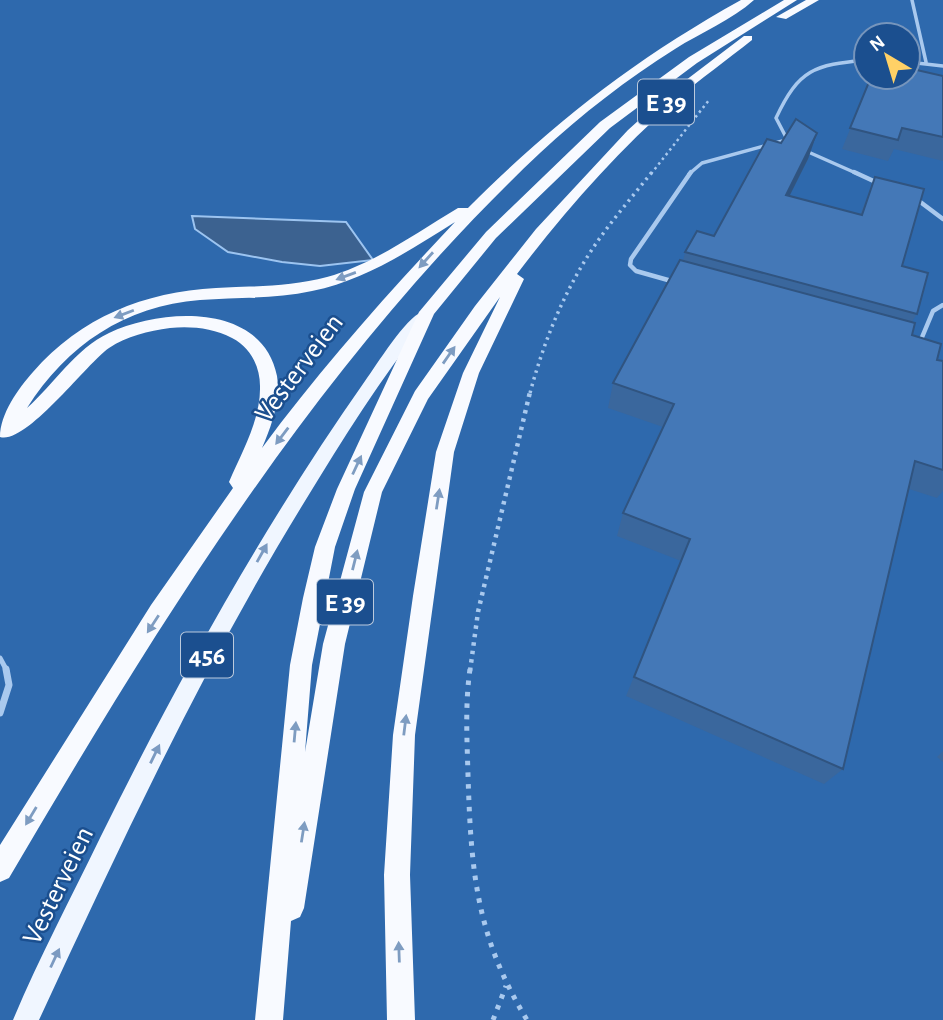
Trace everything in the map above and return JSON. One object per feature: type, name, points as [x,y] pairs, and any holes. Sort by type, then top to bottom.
[{"type":"highway","name":"Vesterveien","points":[[0,869],[49,786],[217,524],[365,327],[512,171],[580,110],[703,25],[749,0]]},
{"type":"highway","name":"Vesterveien","points":[[271,1020],[301,665],[313,598],[325,547],[346,489],[426,312],[491,235],[605,125],[693,60],[792,0]]},
{"type":"highway","name":"E 39","points":[[271,1020],[334,644],[373,492],[421,396],[541,232],[633,133],[673,96],[747,39],[814,0]]},
{"type":"highway","name":"E 39","points":[[3,436],[19,401],[45,367],[68,345],[118,315],[177,297],[257,294],[332,281],[380,260],[491,194]]},
{"type":"highway","name":"E 39","points":[[401,1020],[397,874],[404,735],[445,452],[471,373],[541,232]]},
{"type":"highway","name":"E 39","points":[[3,436],[39,407],[87,357],[114,338],[142,327],[190,320],[212,322],[234,331],[249,340],[262,355],[268,374],[268,394],[255,446],[217,524]]},
{"type":"main road","name":"Vesterveien","points":[[26,1020],[168,728],[265,547],[354,409],[426,312]]},
{"type":"lane","points":[[912,0],[926,62]]},
{"type":"lane","points":[[793,144],[786,140],[776,118],[800,75],[817,67],[852,62]]},
{"type":"lane","points":[[922,62],[943,66]]},
{"type":"lane","points":[[688,285],[636,271],[630,265],[631,259],[690,173],[702,163],[786,140]]},
{"type":"lane","points":[[799,148],[882,185]]},
{"type":"lane","points":[[904,194],[926,205],[943,219]]},
{"type":"lane","points":[[918,344],[926,333],[933,311],[943,305]]},
{"type":"lane","points":[[0,658],[7,667],[9,690],[0,713]]},
{"type":"path","points":[[527,1020],[506,985],[485,931],[475,890],[466,764],[466,699],[478,612],[540,355],[559,307],[583,265],[711,97]]},
{"type":"path","points":[[494,1020],[506,985]]},
{"type":"shaded area","points":[[0,0],[943,0],[943,1020],[0,1020]]},
{"type":"shaded area","points":[[192,216],[346,222],[373,260],[320,266],[228,252],[195,229]]},
{"type":"building","points":[[922,71],[943,76],[943,137],[902,128],[898,140],[850,128],[865,91],[922,91]]},
{"type":"building","points":[[796,119],[817,133],[786,195],[862,215],[875,177],[924,189],[902,266],[928,273],[917,314],[685,252],[697,231],[714,236],[767,139],[781,143]]},
{"type":"building","points":[[680,260],[915,323],[912,335],[941,344],[937,360],[943,361],[943,470],[915,461],[843,769],[634,677],[690,539],[623,513],[674,404],[613,383]]}]
